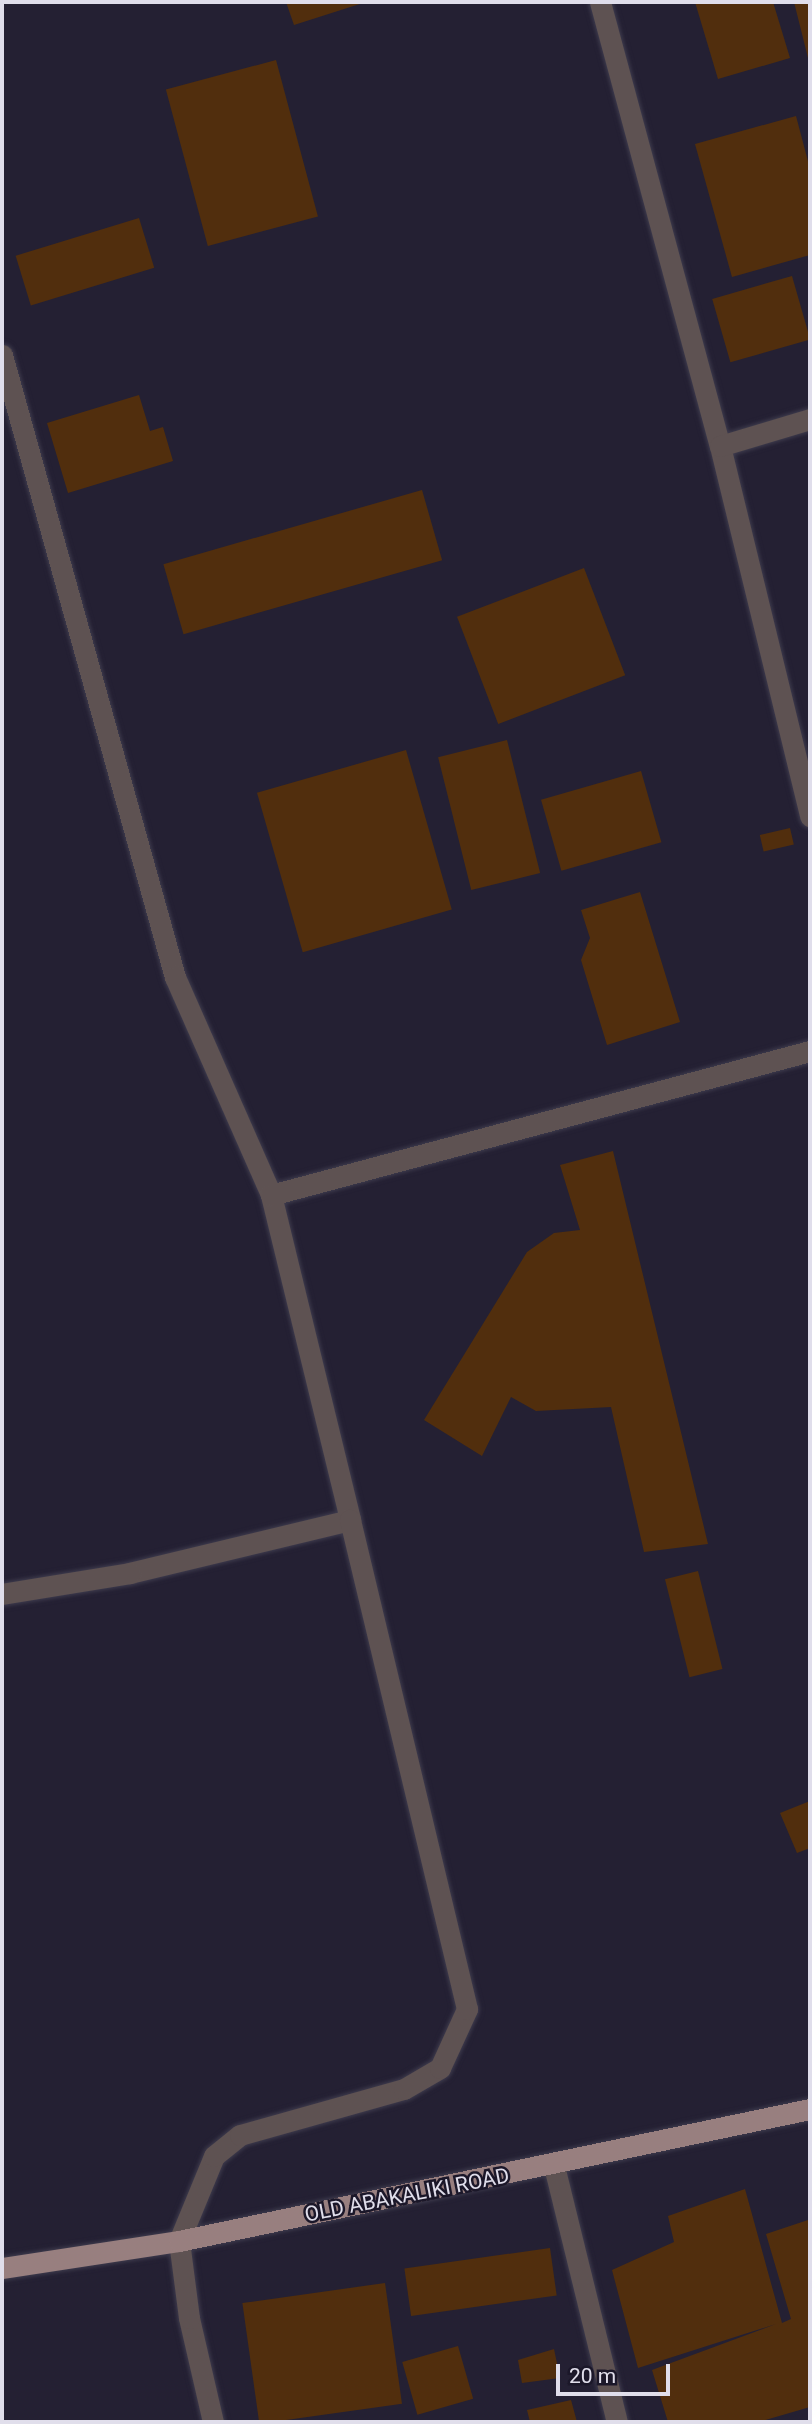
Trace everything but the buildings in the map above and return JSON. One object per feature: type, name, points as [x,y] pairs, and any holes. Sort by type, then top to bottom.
[{"type":"main road","name":"OLD ABAKALIKI ROAD","points":[[2,2268],[179,2241],[554,2166],[810,2109]]},
{"type":"street","points":[[600,2],[720,446],[810,816]]},
{"type":"street","points":[[2,355],[175,976],[271,1195],[467,2009],[440,2068],[404,2089],[240,2135],[214,2156],[179,2241],[188,2318],[214,2422]]},
{"type":"street","points":[[720,446],[810,419]]},
{"type":"street","points":[[271,1195],[810,1051]]},
{"type":"street","points":[[2,1594],[130,1573],[350,1520]]},
{"type":"street","points":[[554,2166],[617,2422]]}]
